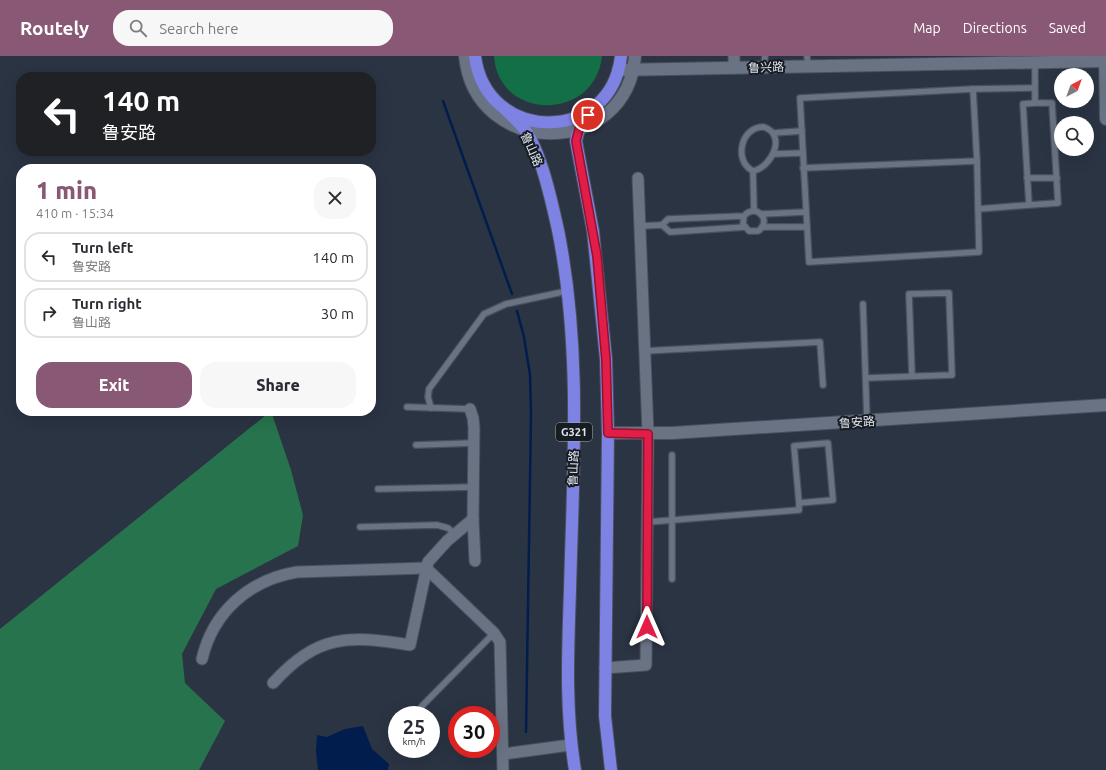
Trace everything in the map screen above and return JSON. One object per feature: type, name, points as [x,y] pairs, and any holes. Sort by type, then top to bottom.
[{"type":"highway","name":"鲁山路","points":[[475,56],[478,71],[484,84],[492,96],[525,130],[537,155],[553,207],[562,254],[571,328],[575,405],[568,677],[570,745],[575,770]]},
{"type":"highway","points":[[504,108],[526,120],[550,123],[574,119],[594,107],[609,90],[618,70],[621,56]]},
{"type":"highway","name":"G321","points":[[594,107],[579,129],[576,141],[597,256],[606,360],[608,433],[605,716],[611,770]]},
{"type":"street","points":[[465,56],[470,78],[483,101],[502,119],[525,130],[548,134],[564,133],[579,129],[594,122],[615,104],[626,89],[633,70],[635,56]]},
{"type":"street","name":"鲁兴路","points":[[618,70],[734,62],[808,61],[1035,63],[1068,59],[1106,59]]},
{"type":"street","points":[[1106,59],[1106,119]]},
{"type":"street","points":[[605,668],[646,665],[648,434],[638,178]]},
{"type":"street","name":"鲁安路","points":[[608,433],[672,434],[1106,406]]},
{"type":"street","points":[[470,408],[473,418],[474,443],[473,520],[475,561]]},
{"type":"street","points":[[273,683],[309,651],[324,645],[359,638],[410,645],[426,568],[432,557],[455,534],[473,520]]},
{"type":"street","points":[[202,659],[208,636],[220,617],[241,597],[265,581],[297,572],[426,568],[498,638],[501,648],[503,770]]},
{"type":"street","points":[[503,754],[570,745]]},
{"type":"lane","points":[[1035,63],[1035,103]]},
{"type":"lane","points":[[973,89],[977,161],[979,252],[809,262],[800,98],[973,89],[1034,88]]},
{"type":"lane","points":[[978,209],[1058,203],[1052,103],[1023,104],[1029,204]]},
{"type":"lane","points":[[757,128],[767,128],[773,133],[775,142],[774,154],[765,166],[753,171],[750,170],[743,161],[741,150],[744,141],[750,132],[757,128]]},
{"type":"lane","points":[[773,133],[802,131]]},
{"type":"lane","points":[[774,154],[803,152]]},
{"type":"lane","points":[[803,168],[977,161]]},
{"type":"lane","points":[[753,171],[754,210]]},
{"type":"lane","points":[[1027,178],[1057,178]]},
{"type":"lane","points":[[762,227],[764,219],[761,214],[754,210],[748,212],[744,216],[743,222],[749,231],[755,232],[762,227],[807,227]]},
{"type":"lane","points":[[761,214],[806,212]]},
{"type":"lane","points":[[640,226],[662,225],[668,219],[744,216]]},
{"type":"lane","points":[[662,225],[670,232],[745,227]]},
{"type":"lane","points":[[431,408],[428,397],[429,388],[484,314],[506,304],[567,291]]},
{"type":"lane","points":[[866,378],[952,375],[949,293],[909,294],[912,376]]},
{"type":"lane","points":[[863,304],[868,421]]},
{"type":"lane","points":[[644,351],[820,342],[823,385]]},
{"type":"lane","points":[[407,407],[470,408]]},
{"type":"lane","points":[[416,445],[474,443]]},
{"type":"lane","points":[[648,522],[799,510],[794,446],[828,443],[833,500],[799,503]]},
{"type":"lane","points":[[672,455],[672,579]]},
{"type":"lane","points":[[378,489],[473,487]]},
{"type":"lane","points":[[360,527],[437,525],[448,528],[455,534]]},
{"type":"lane","points":[[422,706],[494,633]]},
{"type":"green space","points":[[494,56],[602,56],[596,78],[583,93],[566,102],[547,105],[528,102],[512,93],[500,77]]},
{"type":"green space","points":[[265,416],[273,416],[291,470],[303,515],[298,546],[216,589],[182,654],[185,683],[225,721],[199,770],[0,770],[0,629]]},
{"type":"water","points":[[363,726],[372,749],[389,764],[388,770],[318,770],[316,752],[317,735],[327,737],[345,729]]},
{"type":"waterway","points":[[443,101],[512,294]]},
{"type":"waterway","points":[[517,311],[524,337],[530,375],[531,415],[526,732]]},
{"type":"route","points":[[588,115],[582,122],[576,141],[597,256],[606,360],[608,433],[648,434],[647,627]]}]
